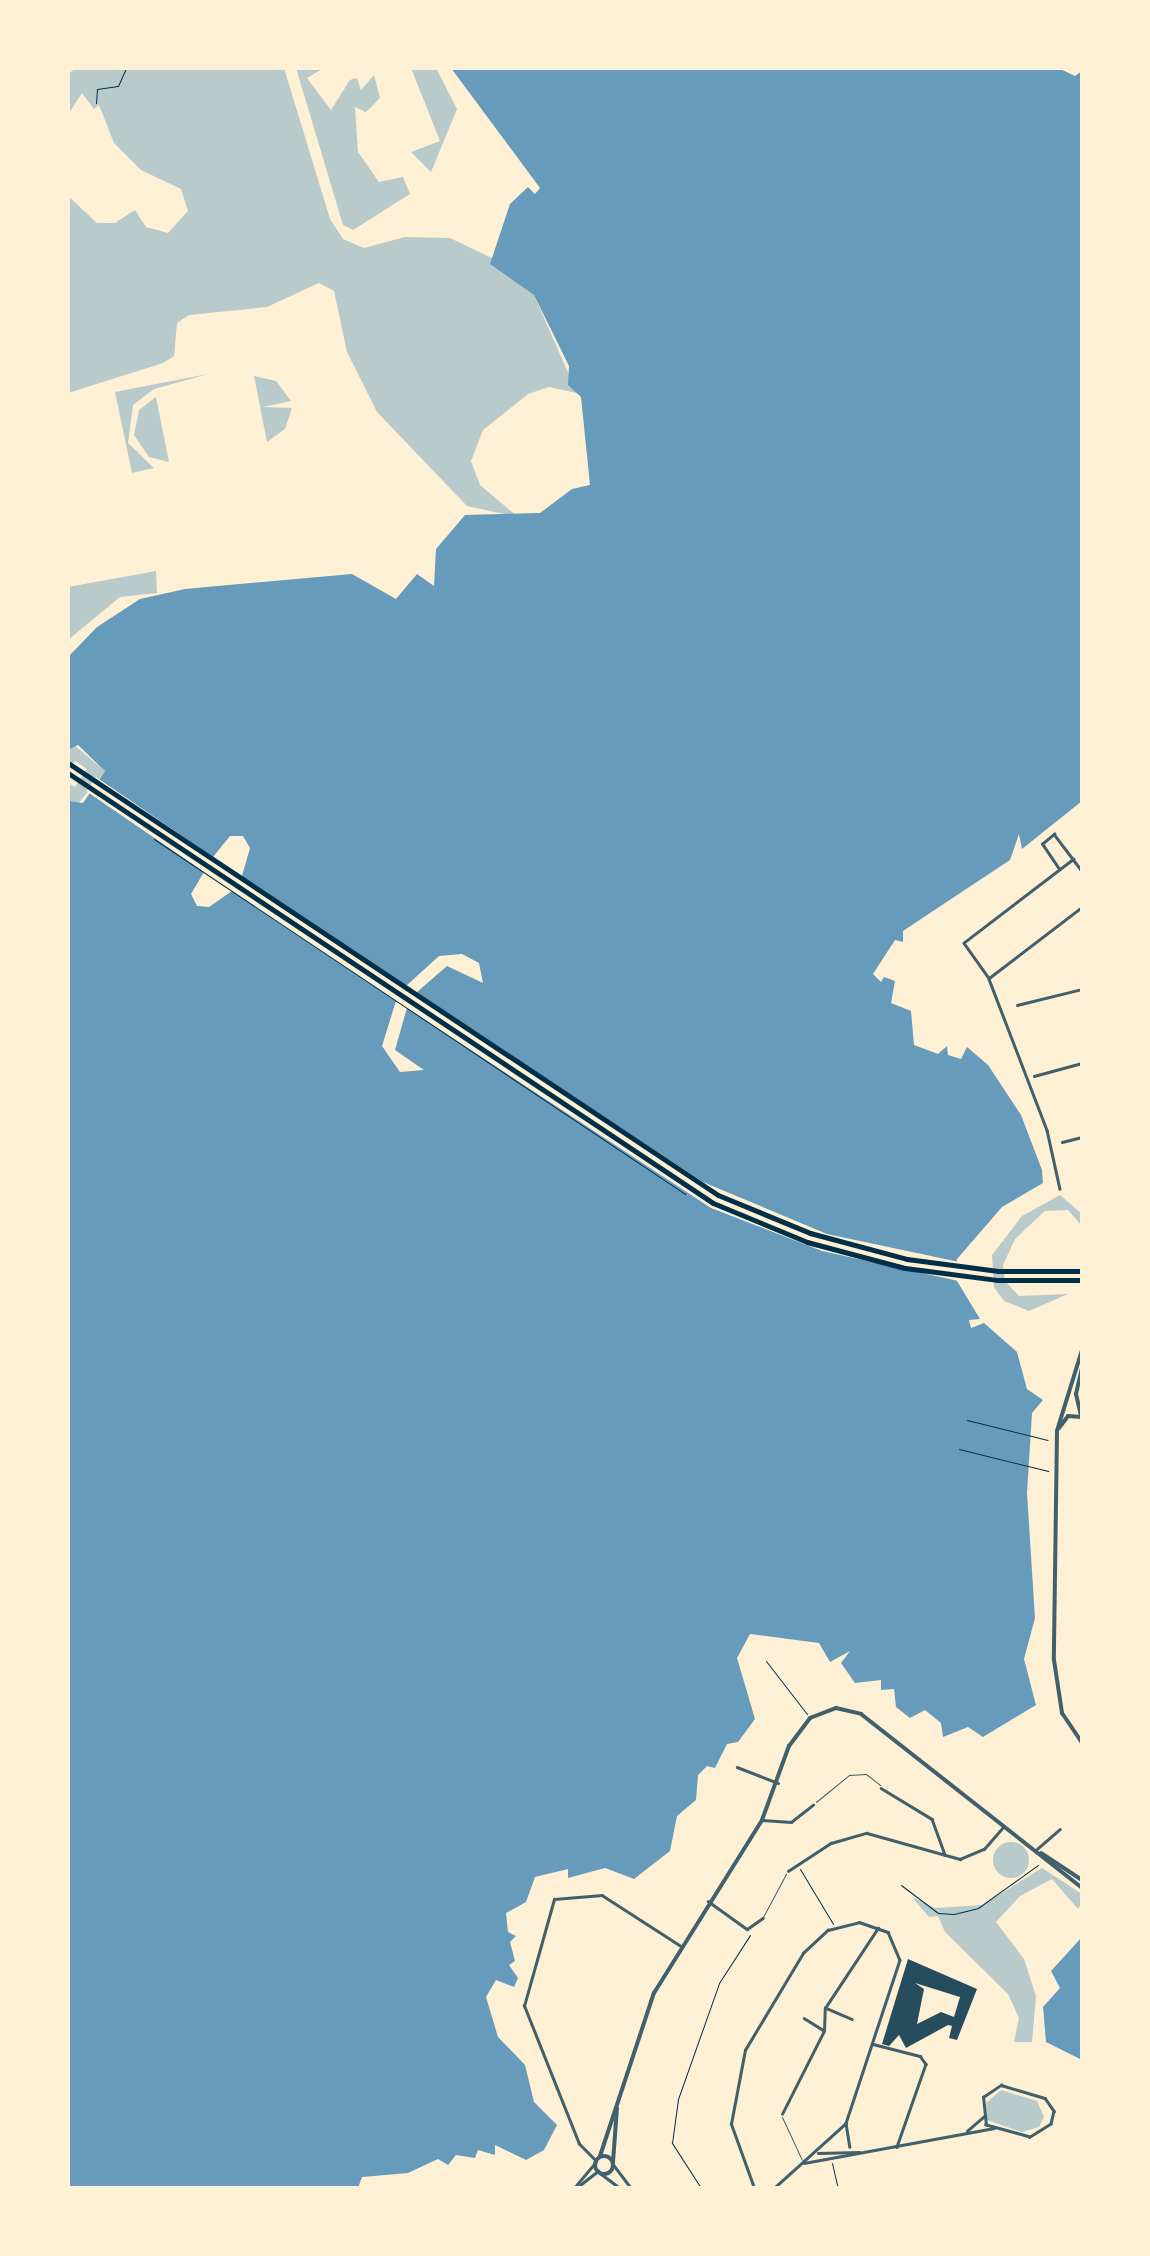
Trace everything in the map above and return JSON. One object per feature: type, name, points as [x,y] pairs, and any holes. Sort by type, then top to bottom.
[{"type":"main road","points":[[68,763],[718,1196],[810,1233],[907,1258],[1015,1272],[1082,1271]]},
{"type":"main road","points":[[68,774],[714,1204],[807,1242],[905,1268],[1015,1282],[1082,1280]]},
{"type":"street","points":[[1060,870],[1042,844],[1054,834],[1082,872]]},
{"type":"street","points":[[1060,1189],[1047,1130],[988,978],[964,943],[1074,859]]},
{"type":"street","points":[[988,978],[1082,907]]},
{"type":"street","points":[[1017,1005],[1082,989]]},
{"type":"street","points":[[1034,1076],[1082,1063]]},
{"type":"street","points":[[1062,1142],[1082,1137]]},
{"type":"street","points":[[1082,1350],[1058,1431],[1055,1692],[1082,1743]]},
{"type":"street","points":[[1058,1431],[1068,1416],[1082,1418],[1076,1394],[1082,1368]]},
{"type":"street","points":[[574,2188],[597,2160],[654,1992],[762,1820],[788,1746],[810,1718],[836,1708],[862,1714],[1082,1880]]},
{"type":"street","points":[[737,1767],[778,1783]]},
{"type":"street","points":[[882,1788],[932,1818],[945,1858]]},
{"type":"street","points":[[762,1820],[791,1822],[813,1805]]},
{"type":"street","points":[[788,1871],[830,1844],[867,1833],[945,1858],[976,1853],[1005,1825]]},
{"type":"street","points":[[1039,1851],[1060,1829]]},
{"type":"street","points":[[1039,1851],[1044,1860],[1082,1888]]},
{"type":"street","points":[[613,2163],[597,2160],[579,2144],[524,2006],[554,1899],[602,1895],[680,1946]]},
{"type":"street","points":[[708,1901],[755,1928],[763,1918]]},
{"type":"street","points":[[754,2188],[730,2124],[745,2050],[803,1953],[834,1927],[859,1922],[878,1928],[895,1940],[900,1960],[846,2123],[774,2188]]},
{"type":"street","points":[[782,2114],[824,2031],[826,2008],[878,1928]]},
{"type":"street","points":[[826,2008],[852,2020]]},
{"type":"street","points":[[804,2018],[824,2031]]},
{"type":"street","points":[[873,2044],[920,2056],[926,2064],[897,2148]]},
{"type":"street","points":[[804,2163],[830,2155],[897,2148],[994,2128],[1030,2137],[1051,2124],[1054,2111],[1038,2094],[1001,2085],[983,2097],[984,2116],[994,2128]]},
{"type":"street","points":[[617,2103],[613,2163],[631,2188]]},
{"type":"street","points":[[966,2132],[984,2116]]},
{"type":"street","points":[[846,2123],[850,2148]]},
{"type":"street","points":[[814,2154],[850,2148],[860,2152]]},
{"type":"street","points":[[597,2160],[599,2172],[620,2188]]},
{"type":"street","points":[[574,2188],[613,2163]]},
{"type":"lane","points":[[813,1805],[849,1775],[866,1774],[882,1788]]},
{"type":"lane","points":[[763,1918],[788,1871]]},
{"type":"lane","points":[[782,2114],[804,2163]]},
{"type":"path","points":[[96,103],[97,90],[118,86],[126,68]]},
{"type":"path","points":[[147,834],[614,1146]]},
{"type":"path","points":[[967,1420],[1051,1440]]},
{"type":"path","points":[[960,1449],[1050,1471]]},
{"type":"path","points":[[766,1661],[810,1718]]},
{"type":"path","points":[[901,1885],[938,1912],[954,1914],[978,1908],[1044,1860]]},
{"type":"path","points":[[798,1864],[834,1927]]},
{"type":"path","points":[[701,2188],[672,2143],[678,2099],[719,1983],[755,1928]]},
{"type":"path","points":[[830,2155],[838,2188]]},
{"type":"shaded area","points":[[76,68],[284,68],[330,219],[343,239],[364,248],[405,237],[450,238],[492,258],[491,264],[534,295],[577,393],[549,387],[528,394],[483,430],[471,461],[480,485],[518,517],[467,506],[377,412],[347,352],[334,291],[319,283],[267,307],[189,315],[177,323],[174,356],[68,393],[68,196],[97,223],[115,223],[135,210],[146,227],[168,233],[188,211],[181,189],[141,170],[114,143],[99,105],[94,109],[82,93],[68,115],[68,74]]},
{"type":"shaded area","points":[[296,68],[324,68],[307,78],[331,110],[350,80],[357,78],[361,90],[374,75],[380,98],[366,112],[355,107],[358,152],[379,182],[403,177],[410,194],[353,230],[343,225]]},
{"type":"shaded area","points":[[411,68],[436,68],[457,109],[431,172],[411,152],[440,141]]},
{"type":"shaded area","points":[[208,374],[154,389],[133,405],[128,443],[154,468],[132,473],[115,392]]},
{"type":"shaded area","points":[[254,376],[276,381],[291,401],[263,407],[292,408],[285,429],[267,442]]},
{"type":"shaded area","points":[[156,397],[169,462],[149,457],[134,435],[139,410]]},
{"type":"shaded area","points":[[156,571],[157,593],[120,597],[68,640],[68,587]]},
{"type":"shaded area","points":[[74,745],[105,771],[76,806],[68,801],[68,783],[75,787],[87,769],[75,761],[68,772],[68,750]]},
{"type":"shaded area","points":[[1060,1195],[1082,1214],[1082,1226],[1068,1210],[1045,1211],[1015,1239],[1003,1265],[1005,1281],[1019,1296],[1068,1294],[1029,1311],[1004,1301],[994,1287],[992,1255],[1022,1216]]},
{"type":"shaded area","points":[[1011,1842],[1024,1847],[1029,1860],[1024,1873],[1011,1878],[998,1873],[993,1860],[998,1847]]},
{"type":"shaded area","points":[[1042,1868],[1082,1894],[1082,1903],[1078,1909],[1052,1879],[1020,1896],[996,1922],[1024,1959],[1036,1996],[1032,2042],[1014,2042],[1019,2018],[1008,1994],[945,1932],[938,1916],[929,1917],[912,1897],[935,1908],[983,1905]]},
{"type":"shaded area","points":[[1001,2090],[1037,2101],[1044,2117],[1039,2127],[1022,2132],[987,2120],[986,2103]]},
{"type":"water","points":[[451,68],[1058,68],[1075,76],[1082,71],[1082,801],[1022,849],[1019,834],[1010,860],[903,931],[903,942],[895,940],[873,974],[881,982],[884,977],[895,981],[891,1003],[911,1011],[914,1045],[938,1054],[947,1046],[948,1055],[961,1059],[967,1047],[988,1065],[1021,1115],[1042,1170],[1043,1183],[1002,1207],[957,1259],[954,1276],[980,1319],[969,1320],[971,1328],[984,1323],[1017,1352],[1027,1389],[1043,1400],[1032,1413],[1027,1493],[1035,1618],[1024,1659],[1036,1705],[983,1737],[968,1727],[943,1737],[941,1723],[925,1710],[910,1718],[896,1707],[894,1689],[881,1690],[881,1680],[855,1683],[841,1663],[850,1651],[830,1662],[819,1643],[750,1634],[737,1658],[755,1719],[738,1742],[727,1744],[715,1768],[707,1766],[698,1775],[696,1800],[677,1816],[670,1851],[634,1879],[605,1868],[568,1878],[568,1869],[535,1877],[526,1902],[506,1913],[508,1932],[516,1936],[510,1942],[515,1961],[509,1965],[518,1978],[514,1987],[496,1980],[486,1997],[498,2037],[525,2065],[534,2102],[557,2125],[544,2150],[526,2160],[495,2145],[495,2155],[478,2150],[475,2158],[456,2155],[448,2165],[438,2159],[408,2173],[362,2177],[358,2188],[68,2188],[68,801],[83,803],[105,771],[78,745],[68,750],[68,657],[97,627],[140,599],[185,589],[352,574],[396,599],[417,574],[434,586],[436,549],[465,515],[540,513],[572,489],[590,485],[581,397],[568,385],[569,366],[534,295],[490,264],[510,204],[528,187],[535,194],[540,188]]},
{"type":"water","points":[[1082,1937],[1082,2060],[1046,2042],[1043,2007],[1060,1988],[1051,1971]]},
{"type":"pier","points":[[96,777],[213,857],[230,836],[243,836],[250,848],[242,876],[406,986],[439,956],[462,954],[479,963],[483,983],[447,966],[416,993],[703,1182],[827,1234],[964,1263],[963,1282],[822,1251],[711,1208],[407,1008],[395,1050],[424,1070],[400,1072],[382,1046],[396,1001],[232,891],[209,907],[197,906],[191,894],[204,872],[86,791]]},
{"type":"building","points":[[908,1959],[977,1989],[957,2040],[949,2038],[952,2026],[948,2025],[906,2048],[899,2035],[889,2046],[882,2044]],"holes":[[[915,1983],[960,1997],[954,2017],[941,2012],[917,2024],[924,1989]]]}]
